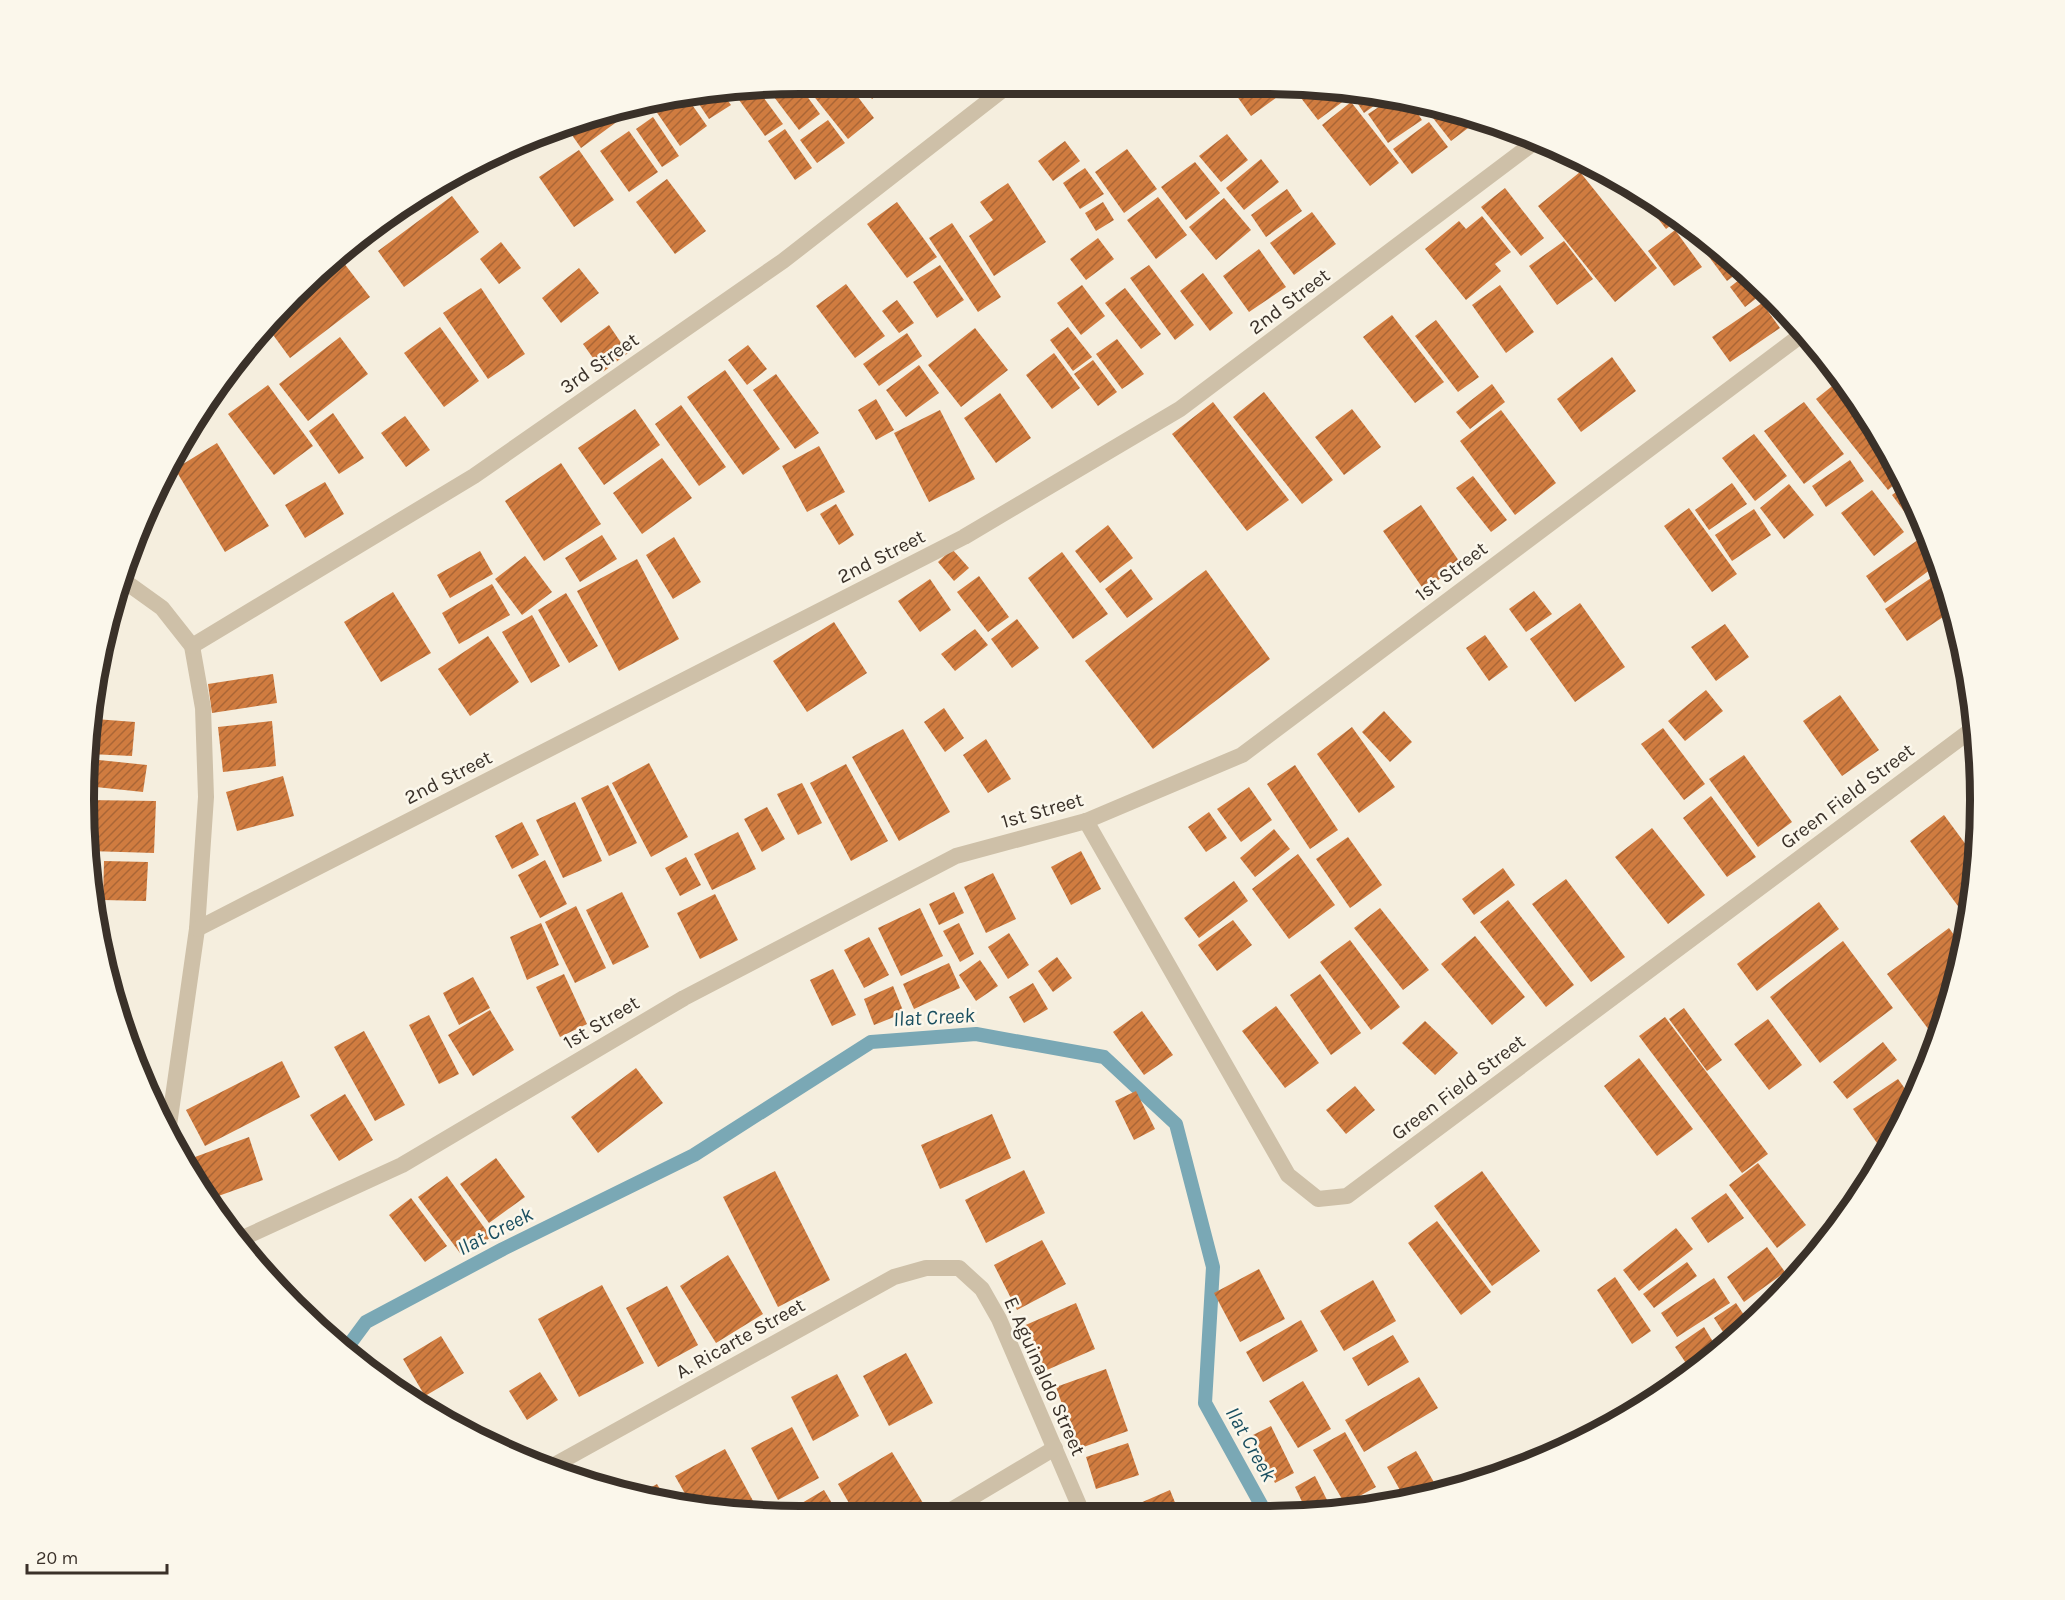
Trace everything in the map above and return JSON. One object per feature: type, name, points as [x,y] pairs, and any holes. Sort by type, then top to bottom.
[{"type":"street","name":"3rd Street","points":[[192,646],[474,476],[783,261],[997,94]]},
{"type":"street","name":"2nd Street","points":[[197,929],[975,531],[1180,409],[1529,146]]},
{"type":"street","name":"1st Street","points":[[246,1236],[402,1165],[684,998],[956,856],[1086,821],[1242,755],[1797,338]]},
{"type":"street","points":[[129,584],[162,608],[192,646],[203,708],[206,797],[197,929],[170,1118]]},
{"type":"street","name":"Green Field Street","points":[[1086,821],[1288,1175],[1318,1199],[1347,1196],[1967,733]]},
{"type":"street","name":"A. Ricarte Street","points":[[559,1463],[894,1277],[926,1268],[958,1268]]},
{"type":"street","name":"E. Aguinaldo Street","points":[[958,1268],[982,1289],[999,1319],[1079,1506]]},
{"type":"street","points":[[958,1506],[1055,1448]]},
{"type":"building","points":[[805,94],[820,114],[799,130],[773,95]]},
{"type":"building","points":[[812,94],[856,94],[874,118],[848,139]]},
{"type":"building","points":[[868,94],[879,94],[872,99]]},
{"type":"building","points":[[1235,94],[1280,95],[1251,116]]},
{"type":"building","points":[[762,96],[783,124],[765,136],[737,98]]},
{"type":"building","points":[[1311,96],[1345,100],[1318,120],[1301,98]]},
{"type":"building","points":[[727,99],[731,105],[709,119],[698,103]]},
{"type":"building","points":[[1356,101],[1377,104],[1364,113]]},
{"type":"building","points":[[1351,102],[1399,163],[1370,186],[1322,125]]},
{"type":"building","points":[[691,104],[707,126],[680,146],[655,110]]},
{"type":"building","points":[[1382,105],[1416,111],[1422,120],[1388,143],[1368,114]]},
{"type":"building","points":[[1430,115],[1471,126],[1451,141]]},
{"type":"building","points":[[653,117],[679,156],[662,167],[636,129]]},
{"type":"building","points":[[622,118],[622,118],[581,148],[570,133]]},
{"type":"building","points":[[828,120],[845,143],[817,163],[800,140]]},
{"type":"building","points":[[1429,122],[1448,147],[1412,174],[1393,149]]},
{"type":"building","points":[[785,129],[812,168],[795,180],[768,141]]},
{"type":"building","points":[[629,131],[658,172],[629,192],[600,151]]},
{"type":"building","points":[[1227,134],[1248,160],[1221,182],[1199,156]]},
{"type":"building","points":[[1065,141],[1080,161],[1053,181],[1038,161]]},
{"type":"building","points":[[1127,149],[1157,189],[1124,213],[1095,172]]},
{"type":"building","points":[[579,150],[614,200],[574,227],[539,177]]},
{"type":"building","points":[[1261,159],[1279,182],[1244,210],[1226,188]]},
{"type":"building","points":[[1195,162],[1220,193],[1186,220],[1161,187]]},
{"type":"building","points":[[1085,168],[1104,194],[1080,209],[1063,183]]},
{"type":"building","points":[[1580,172],[1657,268],[1615,302],[1538,206]]},
{"type":"building","points":[[667,179],[706,231],[675,254],[636,202]]},
{"type":"building","points":[[1008,183],[1046,242],[994,276],[969,236],[993,220],[980,202]]},
{"type":"building","points":[[1505,188],[1544,238],[1521,256],[1481,207]]},
{"type":"building","points":[[1287,189],[1302,211],[1266,237],[1251,215]]},
{"type":"building","points":[[452,196],[479,232],[404,287],[378,251]]},
{"type":"building","points":[[1158,197],[1187,235],[1156,259],[1127,220]]},
{"type":"building","points":[[1224,198],[1251,230],[1216,260],[1189,227]]},
{"type":"building","points":[[897,202],[937,257],[907,278],[867,224]]},
{"type":"building","points":[[1103,202],[1114,220],[1096,231],[1085,213]]},
{"type":"building","points":[[1651,209],[1672,224],[1666,229]]},
{"type":"building","points":[[1312,212],[1336,244],[1294,275],[1270,243]]},
{"type":"building","points":[[1482,216],[1511,252],[1495,264],[1501,271],[1466,300],[1425,249],[1459,221],[1466,229]]},
{"type":"building","points":[[952,223],[1001,297],[978,312],[929,238]]},
{"type":"building","points":[[1675,230],[1702,267],[1674,286],[1648,251]]},
{"type":"building","points":[[1098,238],[1114,259],[1086,280],[1070,259]]},
{"type":"building","points":[[1564,241],[1593,279],[1557,305],[1529,266]]},
{"type":"building","points":[[501,242],[521,268],[499,284],[480,259]]},
{"type":"building","points":[[1700,245],[1735,275],[1727,281]]},
{"type":"building","points":[[1259,249],[1286,287],[1249,312],[1223,276]]},
{"type":"building","points":[[344,263],[370,297],[290,358],[272,333],[301,301]]},
{"type":"building","points":[[940,265],[964,300],[937,318],[913,282]]},
{"type":"building","points":[[1149,265],[1194,325],[1175,340],[1130,278]]},
{"type":"building","points":[[579,268],[599,293],[561,323],[542,298]]},
{"type":"building","points":[[1203,273],[1233,313],[1210,331],[1180,291]]},
{"type":"building","points":[[1740,279],[1759,296],[1745,307],[1730,287]]},
{"type":"building","points":[[846,284],[885,336],[855,358],[816,306]]},
{"type":"building","points":[[1082,285],[1105,316],[1081,335],[1057,303]]},
{"type":"building","points":[[1500,285],[1534,332],[1506,353],[1472,305]]},
{"type":"building","points":[[481,288],[525,354],[488,379],[443,313]]},
{"type":"building","points":[[1125,288],[1161,334],[1141,349],[1105,303]]},
{"type":"building","points":[[897,300],[914,323],[899,333],[882,311]]},
{"type":"building","points":[[1762,303],[1780,328],[1730,362],[1712,337]]},
{"type":"building","points":[[1392,315],[1444,382],[1415,403],[1363,337]]},
{"type":"building","points":[[1436,320],[1479,377],[1458,392],[1415,336]]},
{"type":"building","points":[[609,325],[628,353],[603,372],[583,344]]},
{"type":"building","points":[[440,327],[479,381],[444,407],[404,353]]},
{"type":"building","points":[[1068,327],[1092,357],[1073,371],[1050,340]]},
{"type":"building","points":[[975,328],[1008,370],[961,407],[928,365]]},
{"type":"building","points":[[907,333],[922,356],[879,386],[863,364]]},
{"type":"building","points":[[340,337],[368,374],[308,421],[279,384]]},
{"type":"building","points":[[1117,339],[1144,374],[1122,389],[1096,354]]},
{"type":"building","points":[[748,345],[767,369],[747,385],[728,360]]},
{"type":"building","points":[[1054,353],[1080,388],[1052,409],[1026,375]]},
{"type":"building","points":[[1612,357],[1636,391],[1581,432],[1557,399]]},
{"type":"building","points":[[1093,360],[1117,392],[1098,406],[1074,374]]},
{"type":"building","points":[[919,365],[939,393],[906,417],[886,390]]},
{"type":"building","points":[[725,370],[780,449],[743,475],[687,397]]},
{"type":"building","points":[[776,374],[819,433],[795,449],[753,390]]},
{"type":"building","points":[[1492,384],[1505,402],[1470,429],[1456,412]]},
{"type":"building","points":[[1835,384],[1876,447],[1896,484],[1888,490],[1816,399]]},
{"type":"building","points":[[268,385],[313,446],[274,475],[228,414]]},
{"type":"building","points":[[1264,392],[1333,480],[1302,504],[1233,417]]},
{"type":"building","points":[[1000,393],[1031,438],[996,463],[964,418]]},
{"type":"building","points":[[876,399],[894,430],[876,440],[858,410]]},
{"type":"building","points":[[1213,402],[1289,500],[1247,531],[1172,434]]},
{"type":"building","points":[[1804,402],[1844,454],[1804,484],[1764,431]]},
{"type":"building","points":[[681,405],[726,467],[699,486],[655,424]]},
{"type":"building","points":[[635,409],[660,445],[604,485],[578,448]]},
{"type":"building","points":[[1352,409],[1381,447],[1344,475],[1315,437]]},
{"type":"building","points":[[940,410],[975,479],[929,502],[894,433]]},
{"type":"building","points":[[1501,410],[1556,483],[1515,515],[1460,441]]},
{"type":"building","points":[[333,413],[364,458],[339,474],[309,431]]},
{"type":"building","points":[[405,416],[430,450],[406,467],[381,433]]},
{"type":"building","points":[[1754,434],[1787,476],[1755,501],[1722,458]]},
{"type":"building","points":[[217,443],[269,526],[225,552],[176,471],[178,467]]},
{"type":"building","points":[[819,446],[845,492],[807,512],[782,466]]},
{"type":"building","points":[[662,458],[692,498],[642,534],[613,493]]},
{"type":"building","points":[[1850,460],[1864,481],[1826,507],[1812,486]]},
{"type":"building","points":[[561,463],[601,524],[544,561],[505,501]]},
{"type":"building","points":[[1473,476],[1507,520],[1491,532],[1456,488]]},
{"type":"building","points":[[325,482],[344,514],[305,538],[285,505]]},
{"type":"building","points":[[1732,483],[1747,504],[1709,530],[1695,510]]},
{"type":"building","points":[[1789,484],[1814,515],[1784,539],[1760,508]]},
{"type":"building","points":[[1872,490],[1904,532],[1874,556],[1841,513]]},
{"type":"building","points":[[1899,490],[1916,527],[1892,495]]},
{"type":"building","points":[[836,504],[854,535],[839,545],[820,514]]},
{"type":"building","points":[[1421,505],[1461,564],[1424,590],[1383,531]]},
{"type":"building","points":[[1689,508],[1737,574],[1712,592],[1664,526]]},
{"type":"building","points":[[1754,509],[1771,535],[1732,561],[1715,535]]},
{"type":"building","points":[[1108,525],[1133,558],[1100,583],[1075,551]]},
{"type":"building","points":[[602,535],[617,559],[580,582],[565,558]]},
{"type":"building","points":[[674,537],[701,582],[673,599],[646,555]]},
{"type":"building","points":[[1920,538],[1931,569],[1885,603],[1866,576]]},
{"type":"building","points":[[952,549],[969,568],[954,581],[938,562]]},
{"type":"building","points":[[480,551],[493,574],[450,598],[437,575]]},
{"type":"building","points":[[1062,552],[1108,614],[1073,639],[1028,578]]},
{"type":"building","points":[[525,556],[552,592],[522,615],[495,579]]},
{"type":"building","points":[[637,559],[679,639],[619,671],[577,591]]},
{"type":"building","points":[[1131,569],[1153,599],[1127,618],[1105,589]]},
{"type":"building","points":[[1206,570],[1270,659],[1153,749],[1085,661]]},
{"type":"building","points":[[979,576],[1009,617],[988,632],[957,592]]},
{"type":"building","points":[[1934,576],[1946,615],[1907,641],[1885,609]]},
{"type":"building","points":[[930,579],[951,610],[920,632],[898,601]]},
{"type":"building","points":[[492,584],[510,615],[459,644],[442,613]]},
{"type":"building","points":[[1534,591],[1552,614],[1526,632],[1509,609]]},
{"type":"building","points":[[393,592],[431,653],[381,682],[344,622]]},
{"type":"building","points":[[566,593],[598,646],[569,663],[538,610]]},
{"type":"building","points":[[1580,603],[1625,667],[1575,702],[1530,639]]},
{"type":"building","points":[[532,615],[560,666],[531,683],[502,632]]},
{"type":"building","points":[[1017,619],[1039,648],[1012,668],[991,639]]},
{"type":"building","points":[[834,622],[867,673],[807,712],[773,661]]},
{"type":"building","points":[[1725,624],[1749,657],[1716,681],[1691,647]]},
{"type":"building","points":[[975,629],[988,645],[955,671],[941,654]]},
{"type":"building","points":[[1485,635],[1508,667],[1489,681],[1466,648]]},
{"type":"building","points":[[488,636],[519,682],[470,716],[438,669]]},
{"type":"building","points":[[273,674],[277,703],[212,713],[208,684]]},
{"type":"building","points":[[1706,690],[1723,711],[1685,741],[1668,721]]},
{"type":"building","points":[[1840,695],[1879,750],[1842,776],[1803,721]]},
{"type":"building","points":[[944,708],[964,738],[945,752],[924,722]]},
{"type":"building","points":[[1384,711],[1412,742],[1390,762],[1362,732]]},
{"type":"building","points":[[100,719],[135,722],[132,756],[96,754]]},
{"type":"building","points":[[272,721],[276,766],[223,772],[218,727]]},
{"type":"building","points":[[1352,727],[1395,787],[1359,813],[1317,754]]},
{"type":"building","points":[[1663,728],[1705,784],[1684,800],[1641,744]]},
{"type":"building","points":[[903,729],[950,812],[899,841],[852,757]]},
{"type":"building","points":[[986,739],[1011,779],[988,793],[963,755]]},
{"type":"building","points":[[1744,755],[1792,822],[1758,847],[1709,779]]},
{"type":"building","points":[[99,760],[147,765],[143,792],[96,787]]},
{"type":"building","points":[[649,763],[688,837],[651,857],[612,783]]},
{"type":"building","points":[[846,764],[888,841],[851,861],[810,783]]},
{"type":"building","points":[[1295,765],[1338,830],[1310,849],[1267,784]]},
{"type":"building","points":[[283,776],[294,816],[237,831],[226,792]]},
{"type":"building","points":[[802,783],[822,823],[798,835],[777,794]]},
{"type":"building","points":[[608,785],[637,843],[609,856],[581,798]]},
{"type":"building","points":[[1249,787],[1272,820],[1241,842],[1217,809]]},
{"type":"building","points":[[1711,796],[1756,857],[1727,877],[1683,818]]},
{"type":"building","points":[[94,800],[156,801],[154,853],[97,851]]},
{"type":"building","points":[[575,802],[602,861],[563,878],[536,820]]},
{"type":"building","points":[[767,807],[785,839],[762,852],[744,819]]},
{"type":"building","points":[[1209,812],[1227,838],[1206,852],[1188,827]]},
{"type":"building","points":[[1944,815],[1969,849],[1961,910],[1910,841]]},
{"type":"building","points":[[522,822],[539,855],[512,869],[495,836]]},
{"type":"building","points":[[1652,828],[1705,895],[1668,924],[1615,857]]},
{"type":"building","points":[[1274,829],[1290,849],[1255,877],[1240,858]]},
{"type":"building","points":[[738,832],[756,869],[712,890],[694,854]]},
{"type":"building","points":[[1348,837],[1382,885],[1350,908],[1316,859]]},
{"type":"building","points":[[1081,851],[1101,889],[1071,905],[1051,867]]},
{"type":"building","points":[[1298,854],[1335,905],[1289,939],[1252,889]]},
{"type":"building","points":[[686,857],[701,885],[680,896],[665,868]]},
{"type":"building","points":[[545,860],[567,904],[540,918],[518,875]]},
{"type":"building","points":[[104,861],[148,862],[146,901],[103,900]]},
{"type":"building","points":[[1503,868],[1515,885],[1474,915],[1462,899]]},
{"type":"building","points":[[993,873],[1016,919],[986,933],[964,887]]},
{"type":"building","points":[[1566,879],[1625,957],[1591,982],[1532,904]]},
{"type":"building","points":[[1234,881],[1248,901],[1199,938],[1184,918]]},
{"type":"building","points":[[622,892],[649,947],[613,965],[586,910]]},
{"type":"building","points":[[954,892],[964,913],[939,925],[929,904]]},
{"type":"building","points":[[715,894],[738,940],[700,959],[677,913]]},
{"type":"building","points":[[1508,900],[1574,985],[1546,1007],[1480,922]]},
{"type":"building","points":[[1819,902],[1839,929],[1757,991],[1737,964]]},
{"type":"building","points":[[576,906],[606,968],[575,983],[545,922]]},
{"type":"building","points":[[920,908],[943,956],[901,976],[878,928]]},
{"type":"building","points":[[1380,908],[1429,970],[1403,990],[1354,928]]},
{"type":"building","points":[[1233,920],[1252,945],[1217,971],[1198,945]]},
{"type":"building","points":[[541,923],[559,965],[527,980],[510,937]]},
{"type":"building","points":[[959,923],[974,954],[960,962],[943,931]]},
{"type":"building","points":[[1949,928],[1957,939],[1933,1027],[1929,1030],[1887,974]]},
{"type":"building","points":[[1009,933],[1029,965],[1008,979],[988,947]]},
{"type":"building","points":[[1475,936],[1525,997],[1492,1025],[1441,964]]},
{"type":"building","points":[[869,937],[889,975],[864,988],[844,950]]},
{"type":"building","points":[[1350,940],[1400,1007],[1371,1030],[1320,962]]},
{"type":"building","points":[[1843,941],[1893,1008],[1820,1063],[1770,997]]},
{"type":"building","points":[[1057,957],[1072,978],[1053,992],[1038,971]]},
{"type":"building","points":[[980,960],[998,986],[976,1001],[959,975]]},
{"type":"building","points":[[949,963],[960,988],[914,1009],[903,984]]},
{"type":"building","points":[[833,969],[856,1015],[832,1026],[810,980]]},
{"type":"building","points":[[564,974],[587,1024],[560,1037],[536,987]]},
{"type":"building","points":[[1320,974],[1361,1033],[1331,1055],[1290,995]]},
{"type":"building","points":[[473,977],[490,1008],[459,1025],[443,993]]},
{"type":"building","points":[[1033,983],[1048,1009],[1024,1023],[1009,997]]},
{"type":"building","points":[[893,986],[904,1013],[874,1025],[864,999]]},
{"type":"building","points":[[1276,1006],[1319,1063],[1285,1088],[1242,1031]]},
{"type":"building","points":[[1684,1008],[1722,1060],[1707,1071],[1669,1019]]},
{"type":"building","points":[[490,1010],[514,1050],[473,1076],[448,1035]]},
{"type":"building","points":[[1142,1011],[1173,1055],[1144,1075],[1113,1032]]},
{"type":"building","points":[[429,1015],[459,1074],[439,1084],[409,1025]]},
{"type":"building","points":[[1665,1017],[1768,1154],[1742,1173],[1639,1036]]},
{"type":"building","points":[[1768,1019],[1802,1065],[1769,1090],[1734,1044]]},
{"type":"building","points":[[1425,1021],[1458,1053],[1435,1075],[1402,1043]]},
{"type":"building","points":[[364,1031],[405,1105],[375,1121],[334,1047]]},
{"type":"building","points":[[1883,1042],[1897,1060],[1847,1099],[1833,1082]]},
{"type":"building","points":[[1639,1058],[1693,1129],[1657,1156],[1604,1086]]},
{"type":"building","points":[[282,1061],[300,1097],[205,1146],[186,1110]]},
{"type":"building","points":[[636,1068],[663,1103],[598,1153],[571,1117]]},
{"type":"building","points":[[1898,1079],[1907,1092],[1884,1139],[1877,1143],[1853,1109]]},
{"type":"building","points":[[1355,1086],[1375,1110],[1346,1134],[1326,1110]]},
{"type":"building","points":[[1136,1091],[1155,1129],[1134,1140],[1115,1101]]},
{"type":"building","points":[[345,1094],[373,1140],[339,1161],[310,1115]]},
{"type":"building","points":[[992,1114],[1011,1158],[940,1189],[921,1145]]},
{"type":"building","points":[[249,1137],[263,1180],[216,1197],[200,1171],[195,1157]]},
{"type":"building","points":[[496,1158],[525,1197],[489,1223],[460,1184]]},
{"type":"building","points":[[1758,1163],[1806,1225],[1777,1248],[1729,1185]]},
{"type":"building","points":[[1024,1170],[1045,1213],[986,1243],[965,1200]]},
{"type":"building","points":[[775,1171],[830,1280],[778,1307],[723,1197]]},
{"type":"building","points":[[1482,1171],[1540,1251],[1492,1286],[1434,1206]]},
{"type":"building","points":[[447,1176],[491,1237],[463,1257],[418,1197]]},
{"type":"building","points":[[1726,1193],[1744,1218],[1708,1243],[1691,1218]]},
{"type":"building","points":[[411,1198],[447,1246],[425,1262],[389,1215]]},
{"type":"building","points":[[1437,1221],[1491,1292],[1461,1315],[1408,1243]]},
{"type":"building","points":[[1676,1228],[1693,1249],[1639,1291],[1623,1270]]},
{"type":"building","points":[[1042,1240],[1066,1284],[1017,1310],[994,1265]]},
{"type":"building","points":[[1767,1247],[1785,1272],[1744,1302],[1727,1277]]},
{"type":"building","points":[[728,1255],[763,1314],[716,1343],[680,1286]]},
{"type":"building","points":[[1687,1262],[1697,1276],[1654,1308],[1643,1294]]},
{"type":"building","points":[[1259,1269],[1285,1319],[1240,1342],[1214,1293]]},
{"type":"building","points":[[1615,1277],[1651,1331],[1632,1344],[1597,1290]]},
{"type":"building","points":[[1714,1278],[1730,1303],[1677,1337],[1661,1313]]},
{"type":"building","points":[[1373,1280],[1396,1321],[1344,1351],[1320,1311]]},
{"type":"building","points":[[602,1285],[644,1363],[579,1397],[538,1319]]},
{"type":"building","points":[[667,1286],[698,1345],[658,1367],[626,1308]]},
{"type":"building","points":[[1076,1303],[1095,1349],[1040,1373],[1021,1327]]},
{"type":"building","points":[[1736,1303],[1745,1316],[1725,1334],[1714,1318]]},
{"type":"building","points":[[1301,1320],[1318,1351],[1263,1382],[1246,1352]]},
{"type":"building","points":[[1704,1327],[1714,1343],[1687,1365],[1675,1347]]},
{"type":"building","points":[[1393,1335],[1409,1362],[1368,1386],[1352,1358]]},
{"type":"building","points":[[441,1336],[464,1373],[425,1396],[403,1359]]},
{"type":"building","points":[[906,1353],[933,1403],[889,1426],[863,1376]]},
{"type":"building","points":[[1106,1369],[1128,1431],[1078,1449],[1056,1387]]},
{"type":"building","points":[[540,1372],[558,1400],[527,1420],[509,1391]]},
{"type":"building","points":[[837,1374],[859,1416],[813,1441],[791,1397]]},
{"type":"building","points":[[1419,1377],[1438,1408],[1364,1452],[1345,1420]]},
{"type":"building","points":[[1303,1381],[1331,1429],[1298,1448],[1269,1401]]},
{"type":"building","points":[[1271,1426],[1294,1473],[1275,1483],[1251,1436]]},
{"type":"building","points":[[792,1427],[819,1478],[778,1500],[751,1448]]},
{"type":"building","points":[[1345,1432],[1376,1487],[1353,1499],[1343,1501],[1313,1450]]},
{"type":"building","points":[[1128,1443],[1139,1475],[1096,1489],[1086,1457]]},
{"type":"building","points":[[725,1449],[755,1504],[686,1496],[675,1476]]},
{"type":"building","points":[[1416,1451],[1435,1484],[1401,1492],[1387,1467]]},
{"type":"building","points":[[892,1452],[925,1506],[851,1506],[838,1484]]},
{"type":"building","points":[[1315,1476],[1328,1502],[1303,1504],[1295,1487]]},
{"type":"building","points":[[657,1484],[662,1492],[649,1489]]},
{"type":"building","points":[[824,1490],[834,1506],[800,1506],[797,1506]]},
{"type":"building","points":[[1170,1490],[1176,1506],[1133,1506]]},
{"type":"waterway","name":"Ilat Creek","points":[[351,1343],[366,1322],[503,1249],[694,1155],[871,1042],[976,1034],[1104,1057],[1176,1124],[1213,1267],[1205,1403],[1262,1506]]}]
